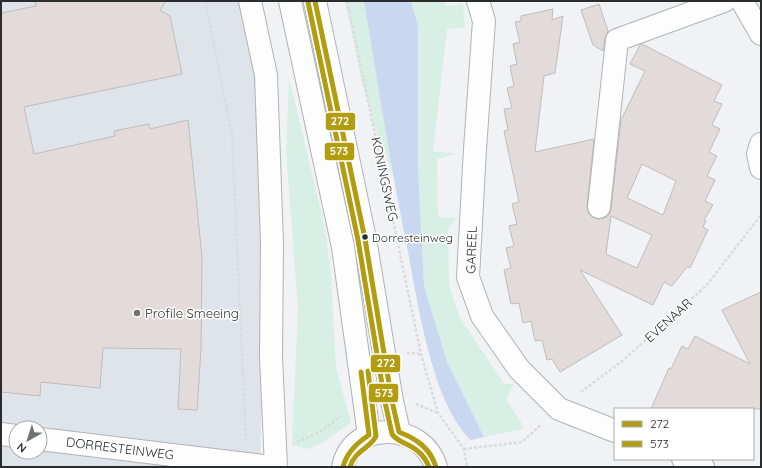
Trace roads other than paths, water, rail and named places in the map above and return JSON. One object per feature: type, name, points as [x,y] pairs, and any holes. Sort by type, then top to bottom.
[{"type":"street","points":[[250,1],[266,75],[272,243],[271,358],[276,467]]},
{"type":"street","points":[[290,1],[343,247],[369,435]]},
{"type":"street","points":[[314,1],[365,239],[392,401],[399,432]]},
{"type":"street","name":"GAREEL","points":[[478,1],[484,21],[468,277],[482,316],[519,369],[559,409],[614,431]]},
{"type":"street","points":[[599,207],[617,40],[724,1]]},
{"type":"street","points":[[742,1],[761,34]]},
{"type":"street","points":[[761,144],[758,154],[761,168]]},
{"type":"street","points":[[343,467],[349,452],[358,442],[369,435],[384,431],[399,432],[413,437],[425,446],[434,459],[436,467]]},
{"type":"street","name":"DORRESTEINWEG","points":[[48,440],[271,467]]},
{"type":"street","points":[[686,460],[703,467]]},
{"type":"water","points":[[364,1],[411,1],[418,26],[418,168],[424,286],[447,362],[484,437],[471,440],[458,423],[446,402],[429,352],[422,325],[396,190]]},
{"type":"place","name":"Dorresteinweg","points":[[365,237]]},
{"type":"place","name":"Profile Smeeing","points":[[137,313]]}]
